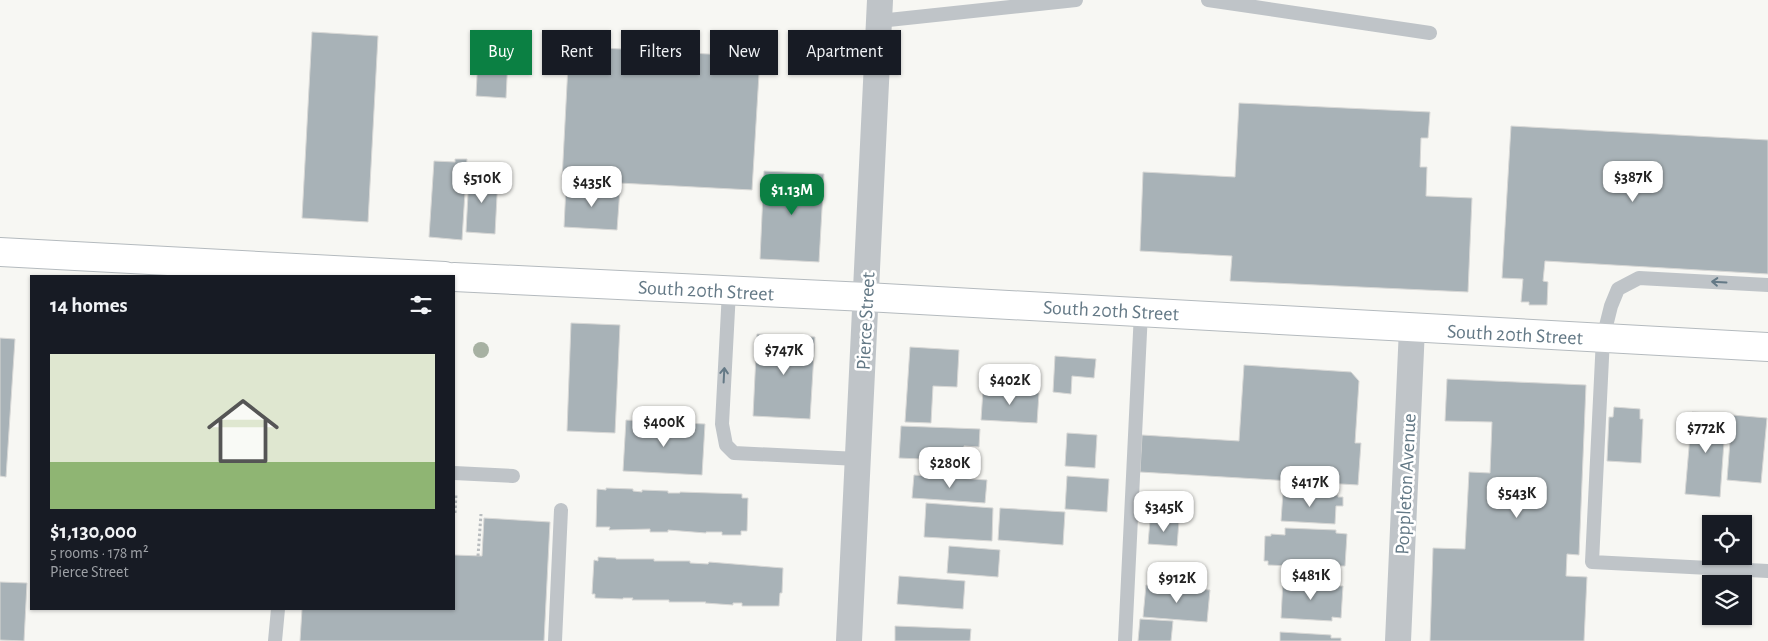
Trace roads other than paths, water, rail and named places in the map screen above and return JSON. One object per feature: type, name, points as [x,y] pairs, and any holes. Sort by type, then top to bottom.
[{"type":"street","name":"Pierce Street","points":[[849,641],[879,11]]},
{"type":"street","points":[[0,252],[426,275]]},
{"type":"street","name":"South 20th Street","points":[[455,277],[866,297],[1768,347]]},
{"type":"street","name":"Poppleton Avenue","points":[[1398,641],[1412,328]]},
{"type":"lane","points":[[879,11],[1076,0]]},
{"type":"lane","points":[[1208,0],[1430,33]]},
{"type":"lane","points":[[1768,285],[1639,278],[1618,289],[1611,306],[1603,338],[1592,562],[1768,571]]},
{"type":"lane","points":[[728,291],[722,424],[726,445],[734,453],[858,459]]},
{"type":"lane","points":[[1126,641],[1141,312]]},
{"type":"lane","points":[[455,473],[513,476]]},
{"type":"lane","points":[[555,641],[561,510]]},
{"type":"lane","points":[[275,641],[278,610]]}]
